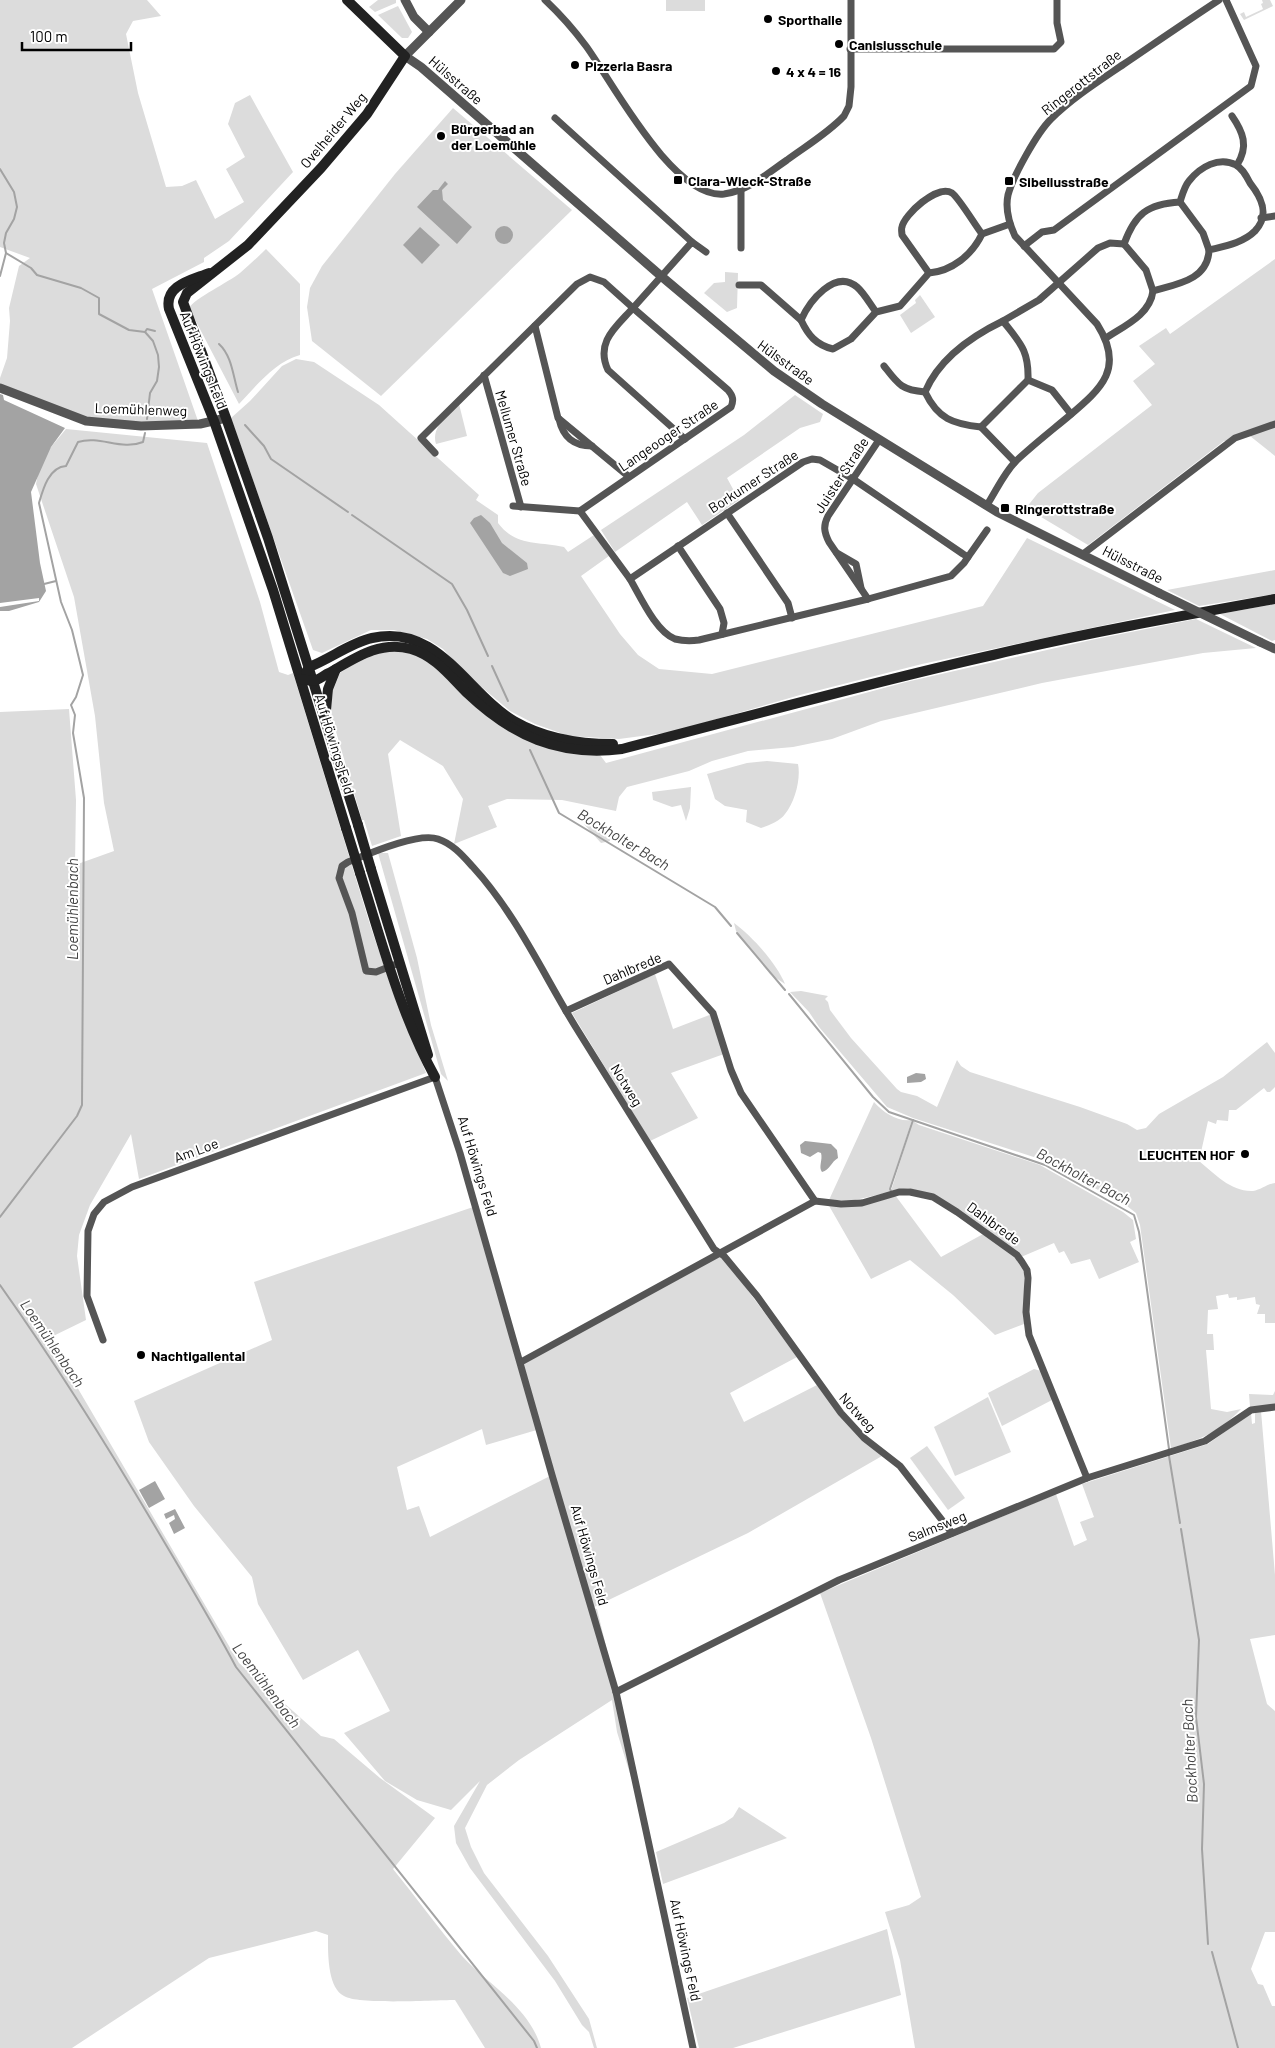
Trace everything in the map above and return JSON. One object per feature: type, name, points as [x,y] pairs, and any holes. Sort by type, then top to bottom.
[{"type":"main road","name":"Hülsstraße","points":[[347,0],[405,56]]},
{"type":"main road","name":"Ovelheider Weg","points":[[217,270],[248,245],[347,139],[367,114],[405,56]]},
{"type":"main road","name":"Auf Höwings Feld","points":[[217,270],[187,294],[183,302],[268,538],[326,718],[435,1077]]},
{"type":"main road","name":"Auf Höwings Feld","points":[[217,270],[176,287],[170,293],[168,303],[214,421],[301,679],[389,966],[418,1045],[435,1077]]},
{"type":"main road","points":[[654,741],[622,744],[587,744],[559,739],[534,731],[497,709],[436,651],[406,638],[371,638],[309,667],[301,679],[314,681],[376,648],[404,647],[413,649],[433,660],[496,718],[522,734],[564,749],[589,751],[622,749],[654,741],[879,682],[994,654],[1129,626],[1275,599]]},
{"type":"main road","points":[[326,718],[328,688],[336,668]]},
{"type":"street","points":[[405,0],[414,17],[429,32]]},
{"type":"street","name":"Ovelheider Weg","points":[[405,56],[461,0]]},
{"type":"street","points":[[545,0],[585,45],[648,139],[674,169],[688,182],[705,192],[723,194],[741,190],[791,157],[844,116],[850,106],[850,0]]},
{"type":"street","points":[[850,49],[1054,50],[1060,42],[1057,23],[1057,0]]},
{"type":"street","name":"Ringerottstraße","points":[[1106,338],[1097,324],[1015,236],[1010,224],[1008,196],[1028,153],[1040,132],[1051,119],[1100,80],[1218,0]]},
{"type":"street","points":[[1024,246],[1042,232],[1054,230],[1251,86],[1256,66],[1226,0]]},
{"type":"street","name":"Hülsstraße","points":[[405,56],[421,67],[661,276],[774,371],[822,404],[1009,519],[1275,649]]},
{"type":"street","points":[[1232,116],[1243,131],[1241,158],[1237,165]]},
{"type":"street","points":[[555,118],[692,242],[706,252]]},
{"type":"street","points":[[1180,202],[1189,182],[1203,168],[1213,163],[1224,161],[1237,165],[1261,196],[1264,210],[1255,230],[1246,238],[1209,250]]},
{"type":"street","points":[[741,190],[741,248]]},
{"type":"street","points":[[929,273],[902,235],[901,228],[923,201],[938,191],[953,194],[982,234]]},
{"type":"street","points":[[1124,244],[1133,222],[1152,207],[1165,203],[1180,202]]},
{"type":"street","points":[[1153,291],[1187,282],[1206,267],[1209,259],[1209,250],[1203,233],[1180,202]]},
{"type":"street","points":[[1261,218],[1275,216]]},
{"type":"street","points":[[739,285],[761,285],[801,320],[814,340],[824,347],[833,349],[851,339],[876,312],[900,306],[929,273],[942,272],[964,258],[976,246],[982,234],[1010,224]]},
{"type":"street","points":[[685,439],[608,370],[603,347],[607,338],[692,242]]},
{"type":"street","points":[[987,505],[1015,462],[1097,392],[1105,378],[1108,367],[1109,351],[1106,338],[1143,313],[1150,302],[1153,291],[1146,270],[1124,244],[1110,242],[1098,248],[1039,300],[980,334],[945,362],[930,379],[925,392],[932,406],[943,417],[960,425],[981,427],[1015,462]]},
{"type":"street","name":"Langeooger Straße","points":[[435,453],[421,438],[577,284],[590,278],[604,282],[732,395],[733,402],[730,407],[580,511]]},
{"type":"street","points":[[801,320],[805,310],[828,285],[839,281],[847,281],[857,287],[876,312]]},
{"type":"street","points":[[981,427],[1028,380],[1029,362],[1023,348],[1003,321]]},
{"type":"street","points":[[535,326],[558,418],[628,476]]},
{"type":"street","points":[[884,366],[902,387],[910,391],[925,392]]},
{"type":"street","name":"Mellumer Straße","points":[[484,375],[521,507]]},
{"type":"street","points":[[1028,380],[1052,390],[1071,414]]},
{"type":"street","name":"Loemühlenweg","points":[[0,388],[86,421],[141,426],[200,424],[226,418]]},
{"type":"street","points":[[1083,554],[1230,441],[1275,424]]},
{"type":"street","name":"Juister Straße","points":[[868,599],[835,552],[824,533],[824,525],[879,440]]},
{"type":"street","name":"Borkumer Straße","points":[[630,579],[803,462],[812,459],[820,460],[853,479],[968,557]]},
{"type":"street","points":[[513,506],[580,511],[630,579],[656,623],[673,638],[686,641],[699,640],[792,618],[951,576],[964,563],[987,530]]},
{"type":"street","points":[[727,513],[788,603],[792,618]]},
{"type":"street","points":[[678,546],[720,609],[724,623],[722,634]]},
{"type":"street","name":"Juister Straße","points":[[835,552],[856,564],[862,591]]},
{"type":"street","name":"Notweg","points":[[399,963],[373,973],[366,971],[352,913],[339,872],[342,866],[348,862],[398,843],[430,836],[452,846],[494,891],[514,921],[566,1011],[714,1248],[719,1254],[724,1256],[756,1296],[841,1414],[864,1438],[900,1466],[952,1533]]},
{"type":"street","name":"Dahlbrede","points":[[566,1011],[670,964],[713,1012],[731,1070],[741,1093],[815,1201],[851,1204],[862,1203],[899,1192],[926,1195],[957,1212],[1017,1255],[1026,1270],[1028,1278],[1026,1312],[1029,1335],[1087,1478]]},
{"type":"street","name":"Am Loe","points":[[103,1340],[87,1296],[88,1231],[94,1214],[104,1202],[132,1187],[435,1077]]},
{"type":"street","name":"Auf Höwings Feld","points":[[435,1077],[460,1152],[616,1692],[693,2048]]},
{"type":"street","points":[[521,1362],[815,1201]]},
{"type":"street","name":"Salmsweg","points":[[616,1692],[839,1580],[1087,1478],[1205,1441],[1251,1410],[1275,1407]]},
{"type":"shaded area","points":[[0,0],[147,0],[161,16],[133,21],[126,34],[138,93],[166,187],[182,186],[196,180],[215,219],[244,202],[226,169],[245,157],[228,124],[235,103],[250,95],[293,172],[229,241],[204,258],[204,262],[152,289],[198,421],[89,421],[0,393],[0,378],[7,358],[10,321],[9,308],[19,266],[30,258],[0,247]]},
{"type":"shaded area","points":[[378,0],[396,0],[396,3],[375,12],[369,7]]},
{"type":"shaded area","points":[[666,0],[705,0],[705,11],[666,11]]},
{"type":"shaded area","points":[[1262,0],[1270,0],[1273,6],[1244,20],[1240,14],[1244,12],[1246,17],[1263,9]]},
{"type":"shaded area","points":[[398,6],[412,32],[408,38],[402,38],[378,15]]},
{"type":"shaded area","points":[[453,108],[572,210],[381,396],[312,341],[307,307],[310,288],[322,266],[395,174]]},
{"type":"shaded area","points":[[445,181],[448,184],[442,190],[443,200],[472,227],[457,244],[417,207],[433,190],[438,190]]},
{"type":"shaded area","points":[[504,226],[510,229],[513,235],[510,241],[504,244],[498,241],[495,235],[498,229]]},
{"type":"shaded area","points":[[420,227],[440,245],[422,264],[403,245]]},
{"type":"shaded area","points":[[266,249],[300,284],[300,355],[291,358],[274,369],[239,404],[189,308],[192,304],[235,277]]},
{"type":"shaded area","points":[[1275,259],[1275,456],[1250,436],[1235,441],[1224,441],[1088,545],[1026,508],[1038,493],[1152,405],[1133,381],[1155,364],[1139,346],[1166,328],[1170,334]]},
{"type":"shaded area","points":[[725,272],[738,273],[737,308],[727,312],[704,293],[714,283],[725,282]]},
{"type":"shaded area","points":[[920,295],[935,317],[911,333],[900,315],[916,303],[915,300]]},
{"type":"shaded area","points":[[296,359],[314,362],[379,405],[479,495],[476,500],[498,515],[498,523],[512,536],[528,542],[564,547],[568,552],[594,535],[609,556],[581,576],[620,634],[638,655],[659,669],[712,674],[983,606],[1027,538],[1175,610],[922,664],[800,695],[672,732],[619,739],[569,736],[535,724],[510,711],[466,674],[443,649],[427,639],[394,630],[371,630],[322,653],[313,650],[231,418],[250,401],[282,366]]},
{"type":"shaded area","points":[[0,394],[3,395],[4,400],[65,428],[51,447],[31,492],[40,563],[46,591],[39,602],[9,611],[0,611]]},
{"type":"shaded area","points":[[795,395],[823,414],[820,422],[800,428],[727,478],[739,500],[702,525],[687,502],[615,552],[601,530],[744,435]]},
{"type":"shaded area","points":[[459,404],[467,436],[436,444],[435,438],[438,427]]},
{"type":"shaded area","points":[[66,429],[207,443],[260,602],[279,672],[288,675],[293,673],[371,928],[390,983],[426,1073],[139,1179],[131,1134],[90,1205],[79,1235],[77,1256],[86,1320],[45,1340],[70,1375],[239,1663],[321,1736],[334,1739],[380,1778],[435,1818],[393,1869],[462,1956],[508,1998],[528,2021],[536,2034],[541,2048],[485,2048],[455,2000],[380,2001],[352,1999],[344,1996],[338,1991],[331,1977],[328,1935],[316,1931],[209,1958],[72,2048],[0,2048],[0,712],[69,709],[76,800],[75,865],[114,851],[104,803],[95,716],[74,597],[36,484],[41,459]]},
{"type":"shaded area","points":[[481,515],[490,523],[502,543],[527,563],[528,569],[510,576],[503,573],[470,523],[474,518]]},
{"type":"shaded area","points":[[1275,570],[1275,594],[1199,606],[1167,590]]},
{"type":"shaded area","points":[[1275,604],[1275,640],[1272,641],[1220,614]]},
{"type":"shaded area","points":[[1196,619],[1256,648],[1203,653],[1042,683],[881,721],[832,739],[793,747],[748,751],[712,761],[689,771],[627,787],[619,797],[616,811],[562,800],[507,799],[488,806],[497,827],[454,844],[463,799],[443,766],[400,740],[388,754],[401,836],[372,846],[364,820],[362,820],[332,718],[333,690],[340,673],[368,654],[404,649],[431,660],[486,715],[600,755],[606,763],[906,682],[1091,640]]},
{"type":"shaded area","points":[[767,761],[798,764],[799,776],[789,809],[778,821],[761,828],[746,822],[747,810],[725,806],[715,799],[707,774],[747,763]]},
{"type":"shaded area","points":[[691,787],[690,808],[686,821],[681,805],[672,807],[653,800],[652,792]]},
{"type":"shaded area","points":[[584,824],[601,830],[609,836],[610,841],[601,843]]},
{"type":"shaded area","points":[[378,853],[388,853],[417,958],[431,1025],[448,1081],[441,1074]]},
{"type":"shaded area","points":[[734,923],[763,951],[785,984],[770,974],[736,931]]},
{"type":"shaded area","points":[[655,974],[673,1029],[712,1014],[724,1054],[671,1073],[698,1118],[650,1141],[572,1013]]},
{"type":"shaded area","points":[[801,991],[828,996],[825,999],[830,1010],[851,1038],[897,1089],[901,1092],[917,1096],[937,1107],[957,1060],[961,1066],[970,1072],[1080,1107],[1127,1124],[1137,1130],[1146,1128],[1159,1114],[1223,1077],[1267,1042],[1275,1053],[1275,1087],[1270,1092],[1267,1092],[1264,1088],[1236,1110],[1229,1110],[1228,1121],[1217,1120],[1216,1124],[1208,1121],[1199,1161],[1224,1181],[1238,1189],[1253,1191],[1275,1183],[1275,1323],[1265,1323],[1265,1314],[1257,1314],[1260,1305],[1256,1304],[1255,1297],[1237,1300],[1237,1297],[1229,1298],[1228,1294],[1216,1296],[1218,1309],[1208,1310],[1207,1334],[1213,1334],[1214,1350],[1206,1350],[1211,1409],[1227,1412],[1241,1409],[1225,1424],[1209,1434],[1171,1448],[1140,1225],[1136,1213],[1127,1206],[1046,1161],[913,1118],[887,1107],[819,1027],[809,1012],[790,992]]},
{"type":"shaded area","points":[[916,1073],[925,1074],[926,1079],[921,1082],[907,1083],[907,1077]]},
{"type":"shaded area","points":[[874,1102],[891,1116],[901,1120],[912,1120],[890,1188],[891,1191],[913,1121],[919,1125],[1040,1165],[1123,1212],[1133,1220],[1136,1239],[1130,1242],[1139,1262],[1099,1279],[1090,1259],[1071,1264],[1064,1251],[1059,1253],[1054,1243],[1021,1257],[933,1195],[908,1188],[855,1200],[829,1200]]},
{"type":"shaded area","points":[[805,1141],[831,1144],[837,1150],[838,1158],[827,1170],[822,1172],[820,1168],[821,1153],[818,1152],[810,1157],[801,1153],[800,1145]]},
{"type":"shaded area","points":[[895,1195],[941,1257],[985,1233],[1012,1253],[1024,1272],[1024,1324],[995,1335],[953,1295],[910,1260],[871,1279],[828,1204]]},
{"type":"shaded area","points":[[476,1206],[521,1362],[719,1256],[724,1258],[797,1357],[730,1393],[744,1422],[817,1385],[882,1456],[748,1533],[592,1608],[597,1609],[637,1774],[631,1777],[617,1732],[612,1700],[519,1760],[487,1785],[465,1828],[471,1847],[484,1873],[548,1956],[589,2019],[597,2048],[594,2048],[589,2032],[582,2025],[555,1981],[470,1868],[456,1843],[454,1826],[480,1781],[451,1810],[417,1800],[385,1781],[344,1733],[390,1711],[358,1650],[303,1680],[258,1604],[252,1577],[194,1506],[149,1442],[134,1401],[272,1340],[254,1282]],"holes":[[[482,1429],[486,1445],[540,1429],[552,1475],[430,1537],[419,1506],[407,1510],[397,1467]]]},
{"type":"shaded area","points":[[1034,1369],[1041,1371],[1052,1400],[1002,1426],[988,1393]]},
{"type":"shaded area","points":[[1275,1391],[1275,1405],[1250,1407],[1249,1394],[1273,1395]]},
{"type":"shaded area","points":[[988,1397],[1011,1452],[955,1476],[934,1427]]},
{"type":"shaded area","points":[[1261,1411],[1275,1575],[1275,1635],[1250,1639],[1267,1704],[1275,1711],[1275,1932],[1265,1932],[1251,1969],[1258,1984],[1263,1985],[1272,2006],[1275,2006],[1275,2048],[915,2048],[900,1960],[885,1912],[909,1905],[921,1897],[871,1738],[820,1593],[1056,1494],[1074,1546],[1087,1540],[1080,1522],[1094,1517],[1082,1484],[1208,1444],[1251,1413],[1252,1424],[1255,1423],[1255,1412]]},
{"type":"shaded area","points":[[927,1446],[965,1498],[948,1510],[910,1458]]},
{"type":"shaded area","points":[[155,1481],[165,1499],[149,1508],[139,1490]]},
{"type":"shaded area","points":[[175,1509],[185,1528],[174,1534],[169,1523],[175,1519],[174,1515],[166,1519],[164,1514]]},
{"type":"shaded area","points":[[739,1807],[787,1838],[663,1884],[656,1852],[724,1823],[733,1817]]},
{"type":"shaded area","points":[[887,1929],[901,1995],[733,2048],[699,2048],[687,1998]]},
{"type":"pier","points":[[39,598],[39,601],[0,607],[0,603]]},
{"type":"waterway","name":"Loemühlenbach","points":[[0,169],[14,192],[17,207],[14,219],[6,233],[4,243],[6,253],[0,276]]},
{"type":"waterway","name":"Loemühlenbach","points":[[6,253],[31,268],[37,275],[81,288],[99,298],[99,314],[129,330],[145,332],[153,341],[158,355],[159,367],[157,381],[150,393],[147,419]]},
{"type":"waterway","name":"Bockholter Bach","points":[[145,332],[147,329],[155,331]]},
{"type":"waterway","name":"Bockholter Bach","points":[[219,344],[227,354],[238,392]]},
{"type":"waterway","name":"Bockholter Bach","points":[[245,425],[264,446],[271,459],[348,512]]},
{"type":"waterway","name":"Loemühlenbach","points":[[0,1217],[77,1116],[82,1105],[84,798],[73,733],[75,715],[71,705],[76,697],[83,675],[72,630],[61,602],[39,503],[51,474],[60,467],[66,466],[78,442],[94,440],[127,445],[135,444],[143,442],[145,433]]},
{"type":"waterway","name":"Bockholter Bach","points":[[352,515],[452,584],[467,610],[488,656]]},
{"type":"waterway","name":"Loemühlenbach","points":[[44,584],[56,581]]},
{"type":"waterway","name":"Bockholter Bach","points":[[492,666],[508,701]]},
{"type":"waterway","name":"Bockholter Bach","points":[[530,750],[559,813],[715,907],[731,926]]},
{"type":"waterway","name":"Bockholter Bach","points":[[737,933],[785,990]]},
{"type":"waterway","name":"Bockholter Bach","points":[[789,994],[873,1097],[889,1112],[1045,1165],[1134,1215],[1139,1232],[1169,1449]]},
{"type":"waterway","points":[[891,1191],[890,1189],[913,1120]]},
{"type":"waterway","name":"Loemühlenbach","points":[[0,1285],[61,1375],[119,1466],[197,1597],[236,1667],[534,2041],[537,2048]]},
{"type":"waterway","name":"Bockholter Bach","points":[[1169,1456],[1180,1523]]},
{"type":"waterway","name":"Bockholter Bach","points":[[1181,1529],[1199,1640],[1196,1717],[1204,1784],[1202,1849],[1208,1944]]},
{"type":"waterway","name":"Bockholter Bach","points":[[1212,1952],[1238,2048]]},
{"type":"place","name":"Sporthalle","points":[[768,19]]},
{"type":"place","name":"Canisiusschule","points":[[839,44]]},
{"type":"place","name":"Pizzeria Basra","points":[[575,65]]},
{"type":"place","name":"4 x 4 = 16","points":[[776,71]]},
{"type":"place","name":"Bürgerbad an der Loemühle","points":[[441,136]]},
{"type":"place","name":"Clara-Wieck-Straße","points":[[678,180]]},
{"type":"place","name":"Sibeliusstraße","points":[[1009,181]]},
{"type":"place","name":"Ringerottstraße","points":[[1005,508]]},
{"type":"place","name":"LEUCHTEN HOF","points":[[1245,1154]]},
{"type":"place","name":"Nachtigallental","points":[[141,1355]]}]
